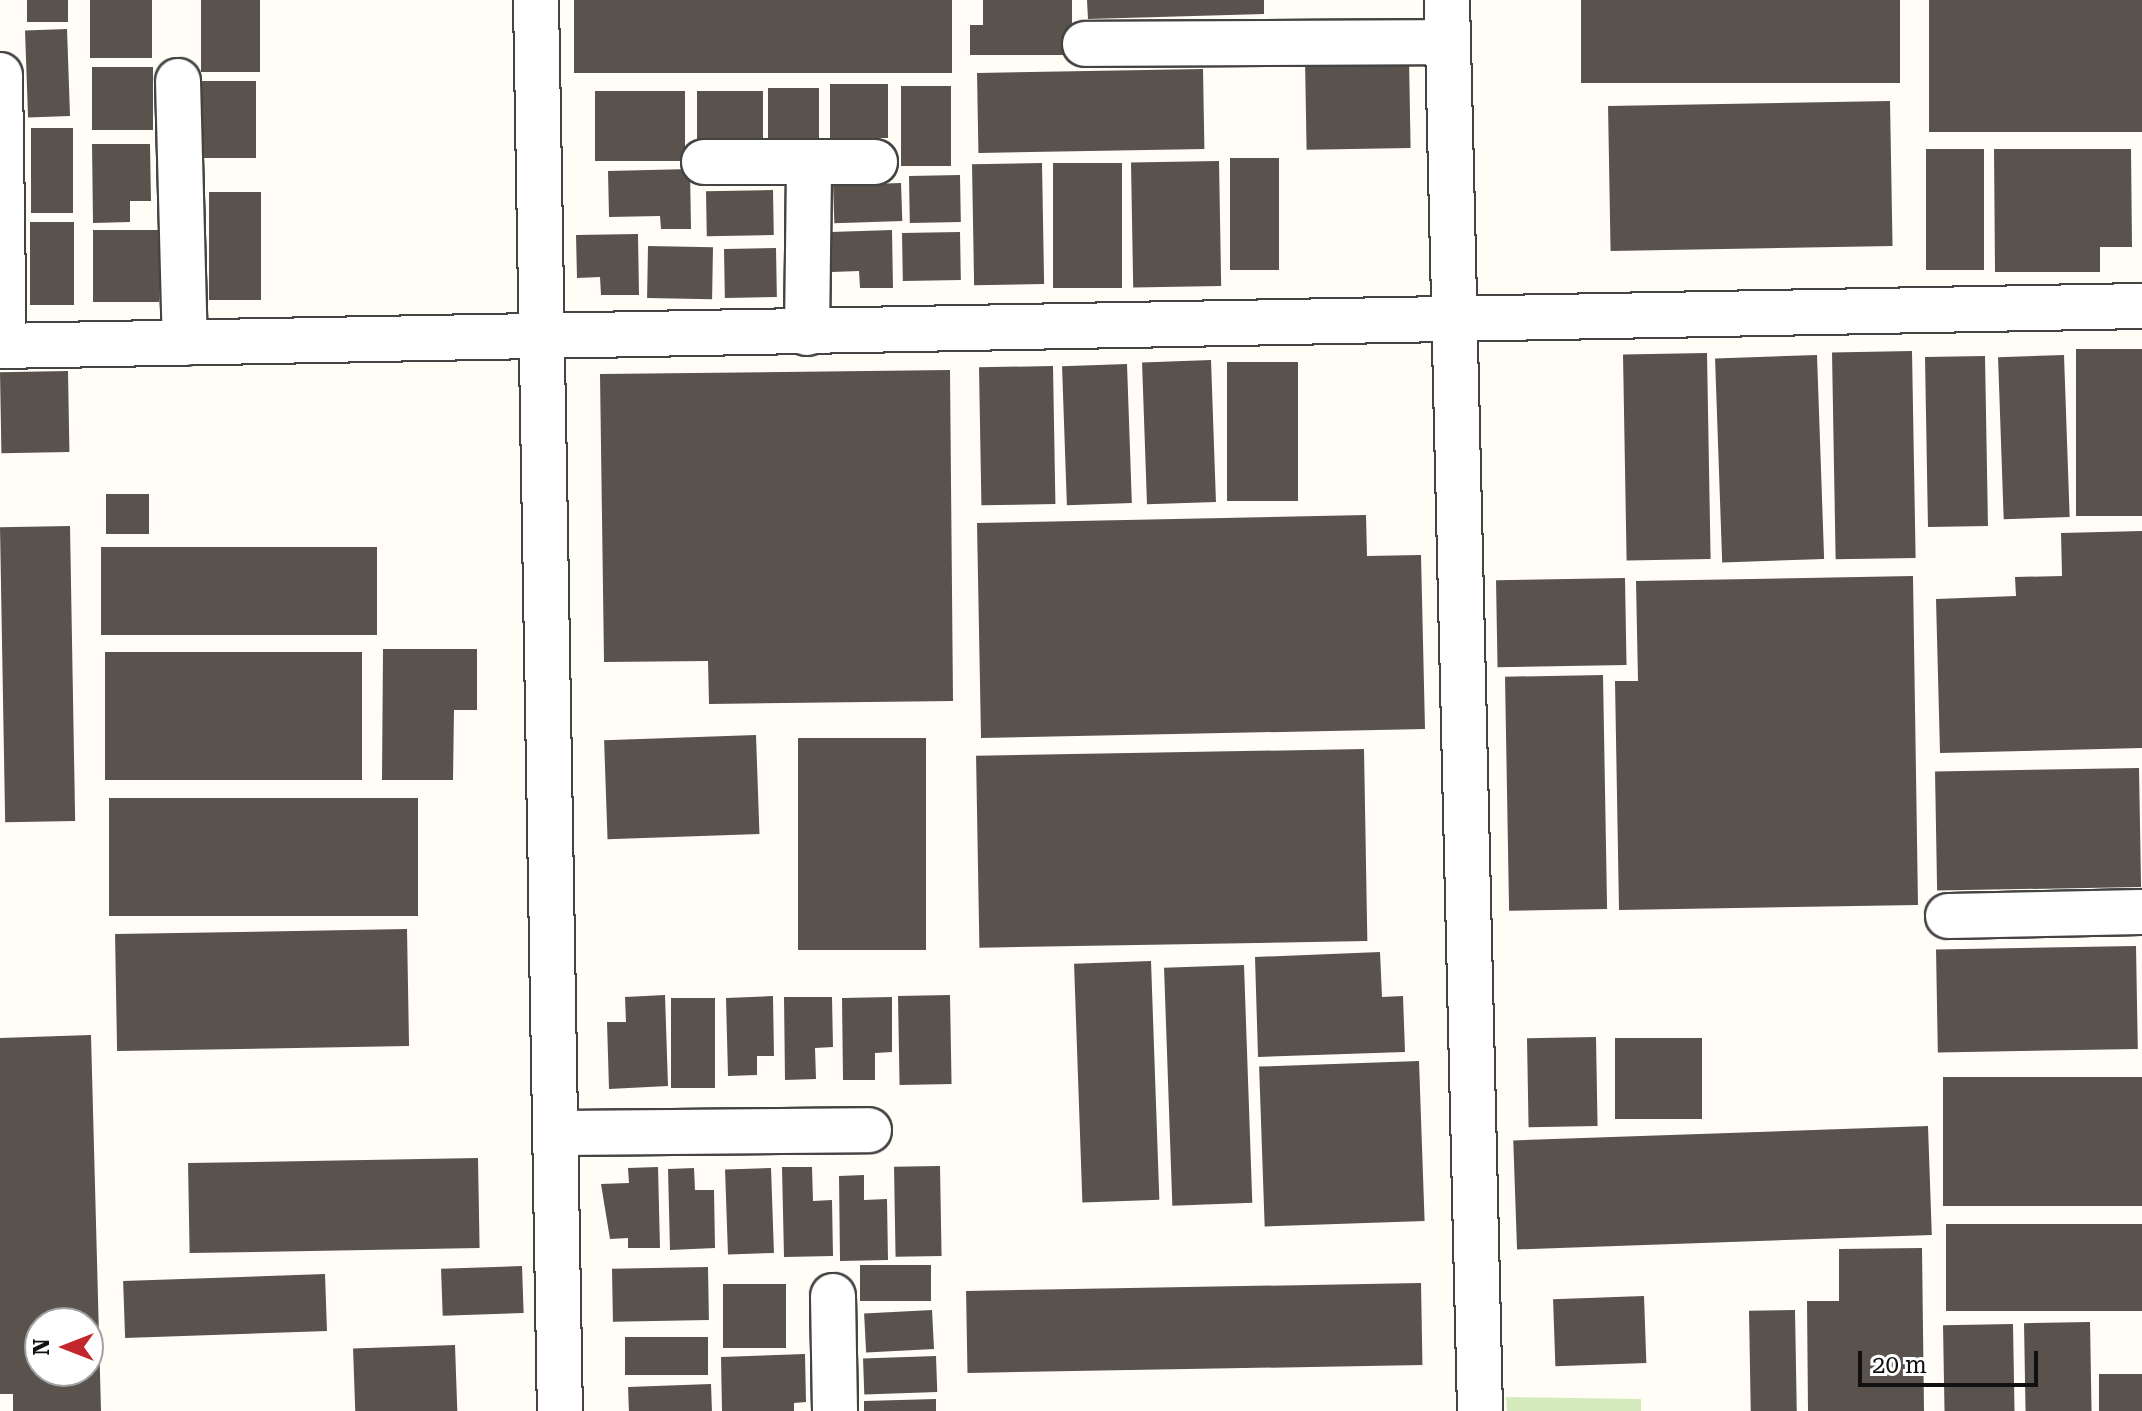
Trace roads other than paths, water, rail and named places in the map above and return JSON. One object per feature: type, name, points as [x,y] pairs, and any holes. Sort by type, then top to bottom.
[{"type":"street","points":[[536,0],[546,336],[560,1411]]},
{"type":"street","points":[[1085,44],[1447,21],[1480,1411]]},
{"type":"street","points":[[0,75],[2,346],[1452,324],[2142,306]]},
{"type":"street","points":[[178,81],[185,343]]},
{"type":"street","points":[[704,162],[875,162]]},
{"type":"street","points":[[807,333],[809,163]]},
{"type":"street","points":[[1948,916],[2142,912]]},
{"type":"street","points":[[556,1133],[869,1130]]},
{"type":"street","points":[[833,1296],[835,1411]]}]
